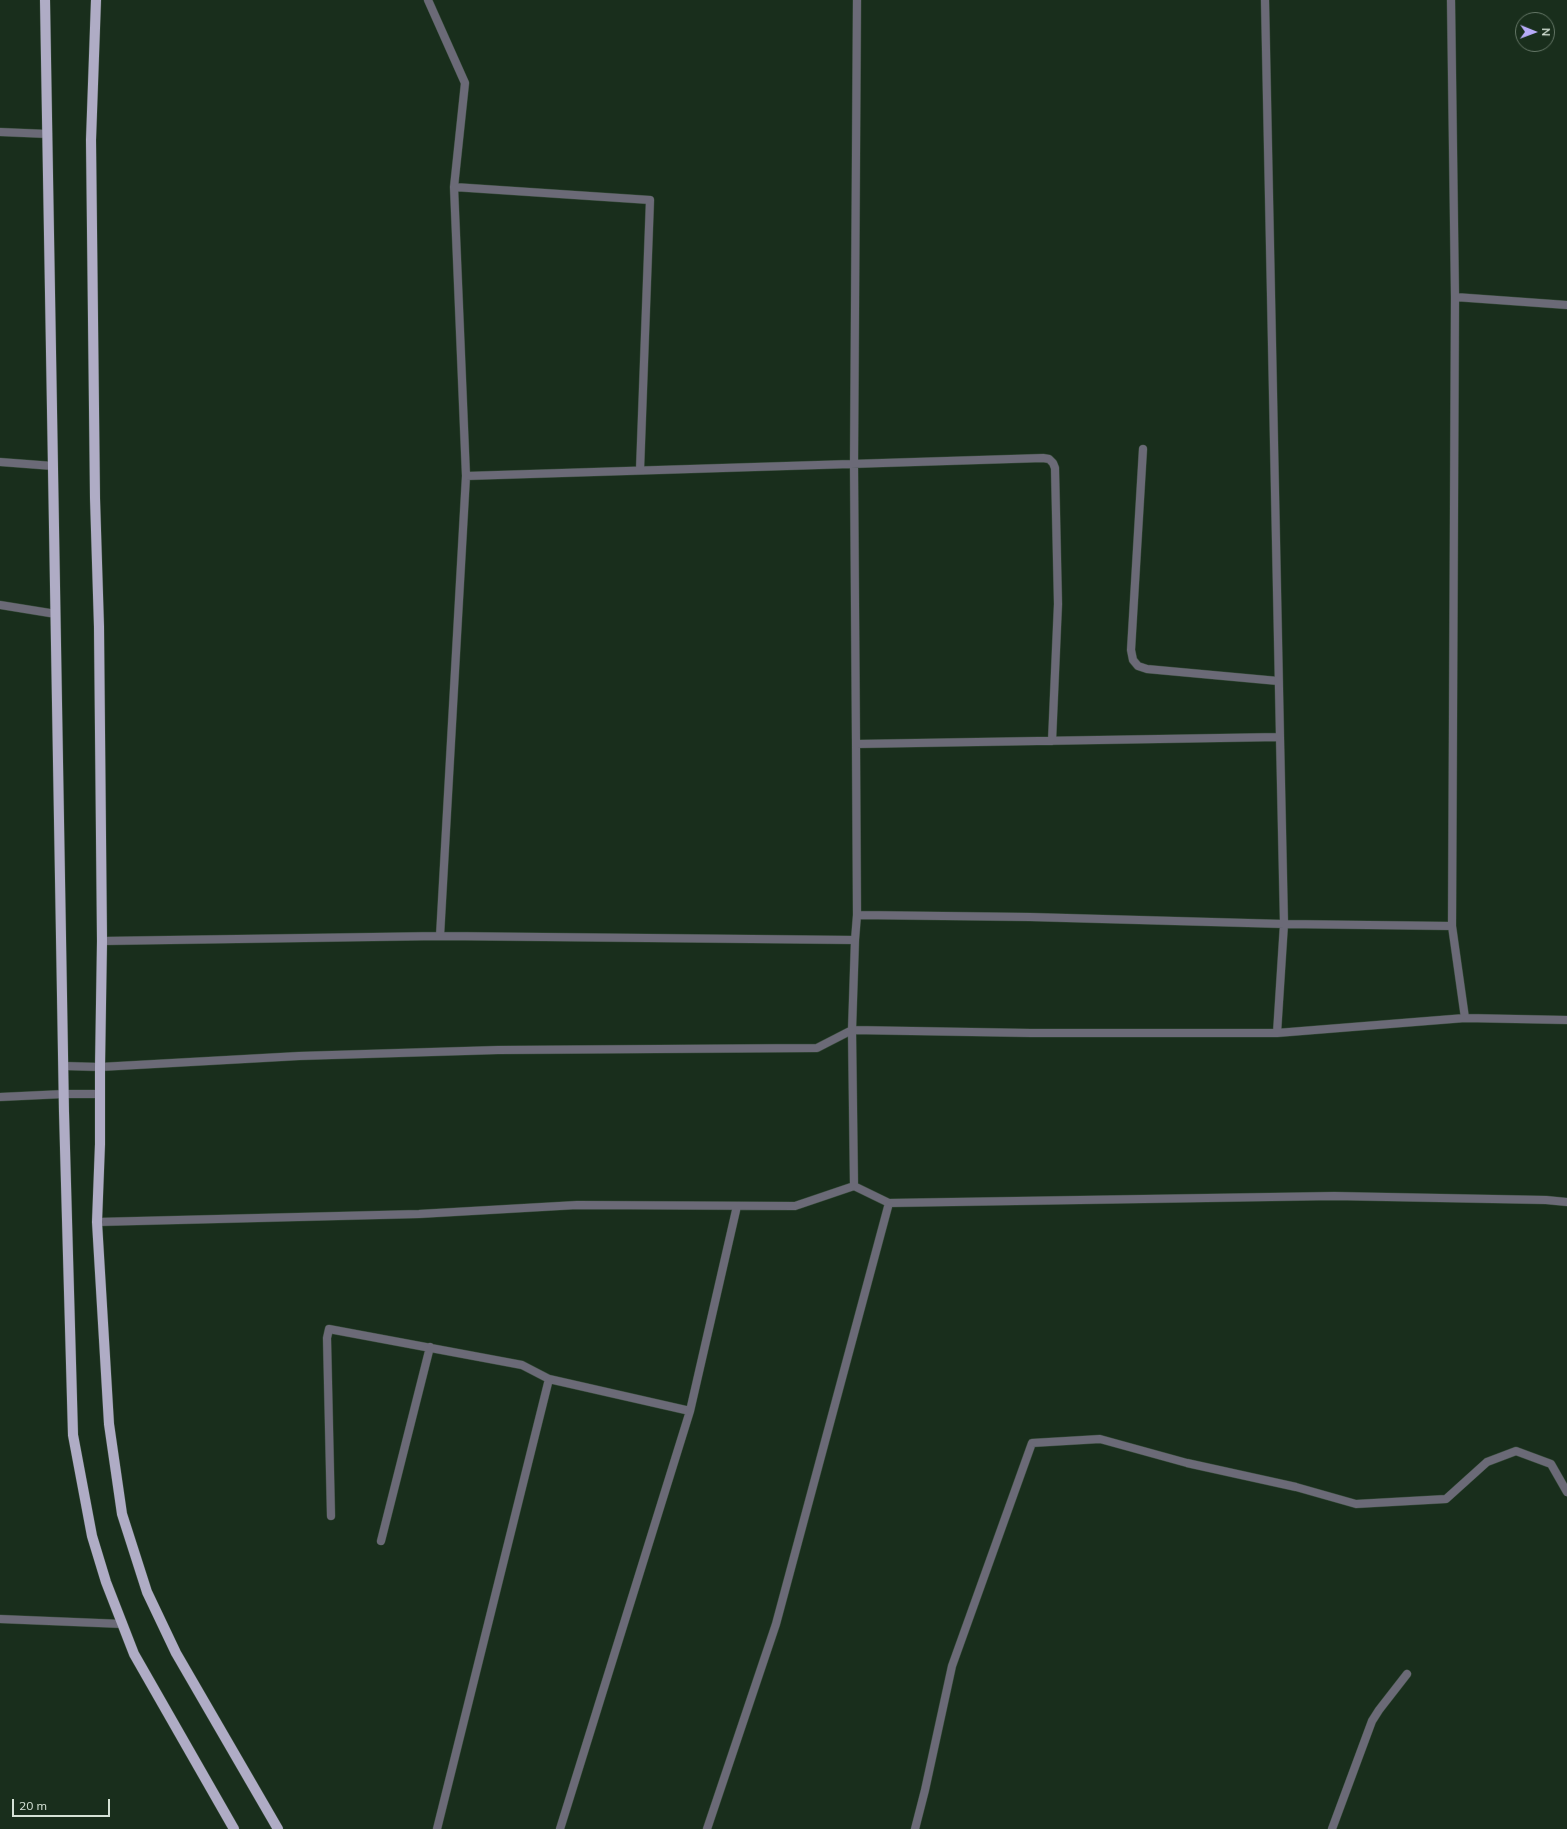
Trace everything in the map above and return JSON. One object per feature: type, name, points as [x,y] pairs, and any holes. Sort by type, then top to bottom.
[{"type":"main road","points":[[45,0],[64,1094],[73,1435],[92,1536],[106,1582],[134,1654],[234,1829]]},
{"type":"main road","points":[[96,0],[91,140],[95,498],[99,627],[102,941],[100,1144],[97,1222],[109,1424],[122,1514],[147,1592],[176,1653],[278,1829]]},
{"type":"street","points":[[428,0],[464,84],[454,187],[466,476],[440,936]]},
{"type":"street","points":[[854,1186],[852,1030],[857,915],[854,464],[857,0]]},
{"type":"street","points":[[1266,0],[1278,681],[1284,924],[1276,1033]]},
{"type":"street","points":[[1451,0],[1455,297],[1452,926],[1465,1018]]},
{"type":"street","points":[[0,132],[48,134]]},
{"type":"street","points":[[454,187],[650,200],[640,470]]},
{"type":"street","points":[[1455,297],[1567,305]]},
{"type":"street","points":[[1143,449],[1131,650],[1133,660],[1138,666],[1147,670],[1278,681]]},
{"type":"street","points":[[466,476],[1044,458],[1053,463],[1055,468],[1058,604],[1052,741]]},
{"type":"street","points":[[0,462],[53,466]]},
{"type":"street","points":[[0,605],[56,614]]},
{"type":"street","points":[[856,744],[1280,737]]},
{"type":"street","points":[[857,915],[1452,926]]},
{"type":"street","points":[[102,941],[440,936],[855,940]]},
{"type":"street","points":[[64,1066],[100,1067],[299,1056],[498,1050],[817,1048],[852,1030],[1031,1033],[1276,1033],[1465,1018],[1567,1020]]},
{"type":"street","points":[[0,1097],[100,1094]]},
{"type":"street","points":[[97,1222],[419,1214],[577,1205],[795,1206],[854,1186],[889,1203],[1334,1196],[1538,1200],[1567,1202]]},
{"type":"street","points":[[707,1829],[776,1624],[889,1203]]},
{"type":"street","points":[[560,1829],[690,1411],[737,1206]]},
{"type":"street","points":[[330,1516],[326,1338],[329,1329],[522,1365],[549,1379],[690,1411]]},
{"type":"street","points":[[381,1542],[430,1348]]},
{"type":"street","points":[[437,1829],[549,1379]]},
{"type":"street","points":[[916,1829],[952,1666],[1032,1443],[1100,1439],[1187,1463],[1296,1487],[1356,1504],[1446,1499],[1486,1462],[1516,1451],[1551,1464],[1567,1492]]},
{"type":"street","points":[[0,1619],[123,1624]]},
{"type":"street","points":[[1332,1829],[1372,1721],[1406,1674]]}]
